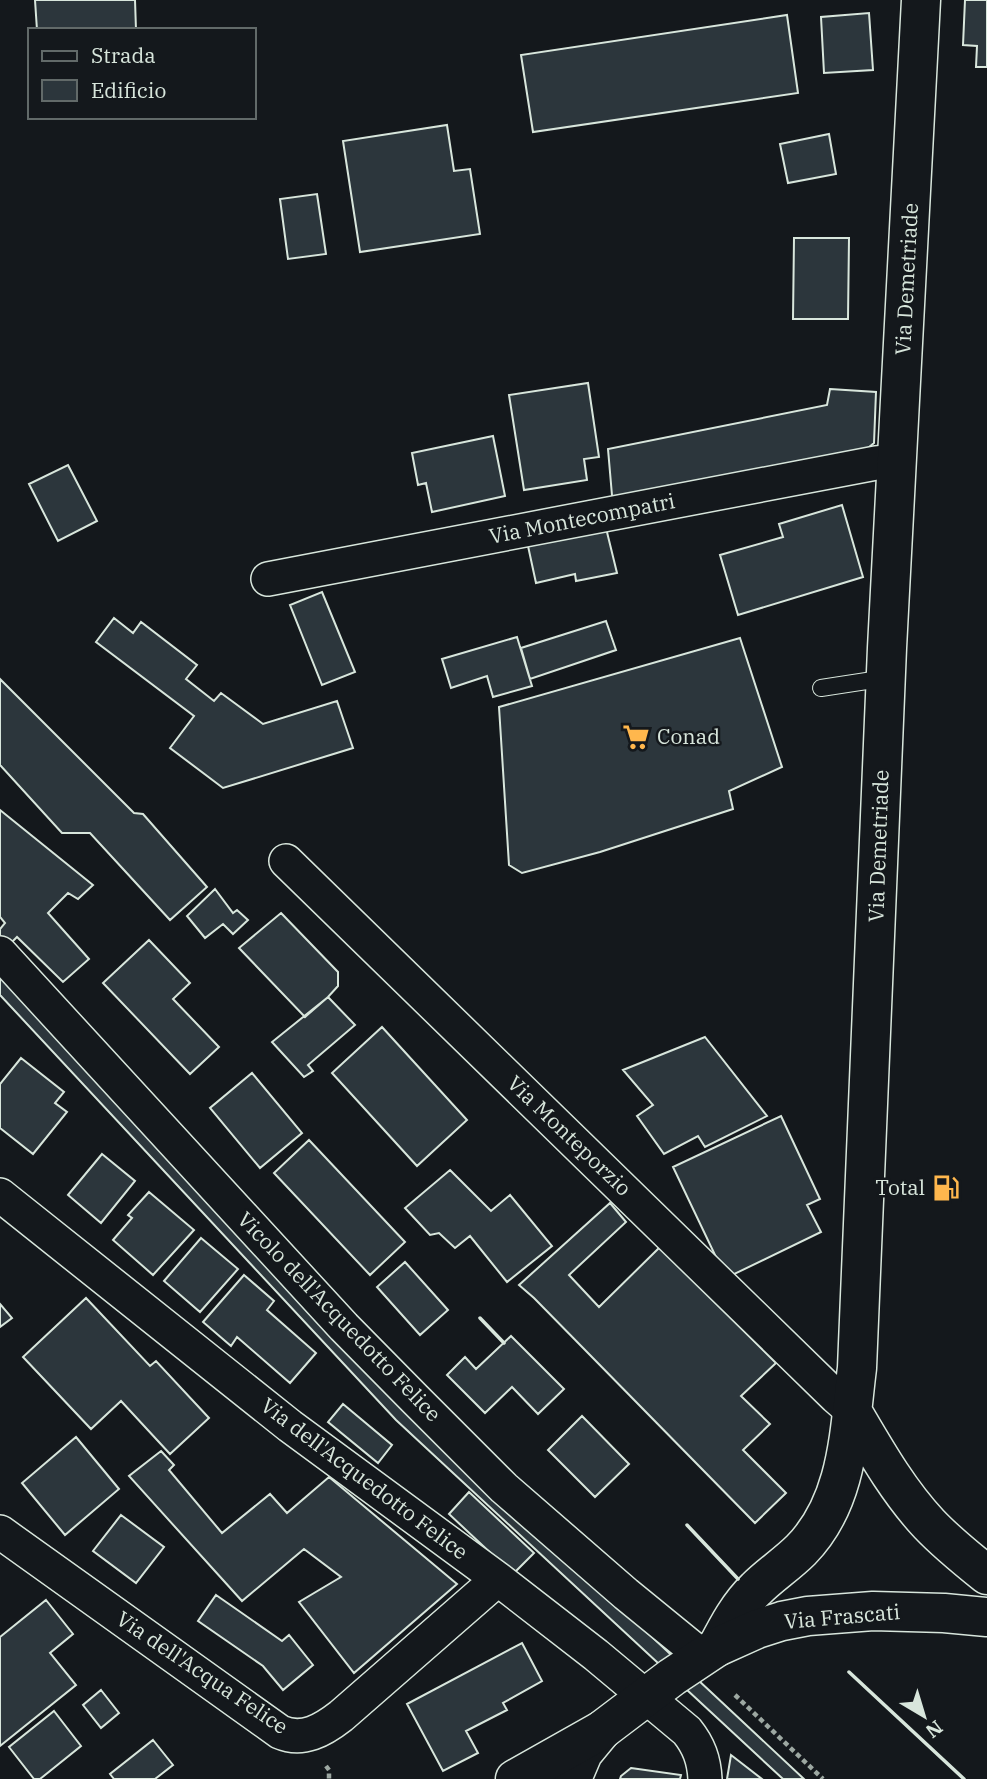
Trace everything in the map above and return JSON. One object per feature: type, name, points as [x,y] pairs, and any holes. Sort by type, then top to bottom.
[{"type":"street","name":"Via Demetriade","points":[[709,1651],[748,1597],[801,1550],[825,1517],[840,1483],[852,1410],[858,1354],[886,678],[921,0]]},
{"type":"street","name":"Via Montecompatri","points":[[268,579],[897,461]]},
{"type":"street","name":"Via Monteporzio","points":[[286,861],[852,1410]]},
{"type":"street","name":"Vicolo dell'Acquedotto Felice","points":[[0,953],[344,1327],[504,1488],[626,1594],[709,1651]]},
{"type":"street","name":"Via dell'Acquedotto Felice","points":[[0,1195],[290,1426],[498,1579],[647,1696],[692,1738],[702,1758],[705,1779]]},
{"type":"street","points":[[852,1410],[887,1469],[928,1523],[987,1575]]},
{"type":"street","name":"Via dell'Acqua Felice","points":[[0,1532],[280,1732],[298,1736],[310,1734],[337,1720],[498,1579]]},
{"type":"street","name":"Via Frascati","points":[[602,1730],[709,1651],[757,1629],[782,1621],[808,1616],[873,1611],[944,1612],[987,1617]]},
{"type":"street","points":[[515,1779],[602,1730]]},
{"type":"street","points":[[572,1779],[583,1753],[602,1730]]},
{"type":"lane","points":[[821,688],[886,678]]},
{"type":"path","points":[[735,1695],[823,1779]]},
{"type":"building","points":[[35,0],[135,0],[136,28],[37,28]]},
{"type":"building","points":[[965,0],[987,0],[987,67],[976,67],[977,46],[963,45]]},
{"type":"building","points":[[869,13],[873,70],[824,73],[821,17]]},
{"type":"building","points":[[787,15],[798,93],[533,132],[521,55]]},
{"type":"building","points":[[447,125],[454,171],[470,169],[480,234],[360,252],[343,141]]},
{"type":"building","points":[[829,134],[836,174],[788,183],[780,144]]},
{"type":"building","points":[[317,194],[326,254],[288,259],[280,199]]},
{"type":"building","points":[[794,238],[849,238],[848,319],[793,319]]},
{"type":"building","points":[[588,383],[599,457],[584,459],[587,480],[524,490],[509,395]]},
{"type":"building","points":[[830,389],[876,392],[874,443],[863,452],[613,507],[608,449],[827,405]]},
{"type":"building","points":[[493,436],[505,496],[432,512],[426,483],[418,485],[412,453]]},
{"type":"building","points":[[68,465],[97,521],[58,541],[29,484]]},
{"type":"building","points":[[842,505],[863,577],[738,615],[720,555],[783,537],[779,524]]},
{"type":"building","points":[[606,528],[617,573],[576,581],[575,574],[536,583],[528,546]]},
{"type":"building","points":[[322,592],[355,672],[322,685],[290,605]]},
{"type":"building","points":[[114,618],[133,633],[141,622],[197,665],[186,679],[214,701],[221,693],[263,724],[337,701],[353,748],[223,788],[170,748],[194,716],[96,642]]},
{"type":"building","points":[[606,621],[616,650],[530,679],[521,648]]},
{"type":"building","points":[[517,637],[532,686],[493,697],[487,676],[451,688],[442,659]]},
{"type":"building","name":"Conad","points":[[740,638],[782,767],[729,791],[733,809],[600,852],[522,873],[509,865],[499,707]]},
{"type":"building","points":[[0,679],[134,813],[143,814],[207,887],[170,920],[90,833],[62,833],[0,765]]},
{"type":"building","points":[[0,810],[93,885],[78,899],[68,893],[48,913],[89,959],[63,982],[17,937],[8,946],[0,939],[0,929],[5,923],[0,917]]},
{"type":"building","points":[[215,889],[233,913],[237,910],[248,920],[233,934],[223,924],[205,938],[187,916]]},
{"type":"building","points":[[281,913],[338,972],[338,986],[305,1017],[239,948]]},
{"type":"building","points":[[149,940],[190,983],[173,999],[219,1047],[190,1074],[103,983]]},
{"type":"building","points":[[0,974],[636,1622],[804,1779],[783,1779],[396,1420],[0,995]]},
{"type":"building","points":[[328,997],[355,1025],[308,1065],[313,1071],[304,1077],[272,1042]]},
{"type":"building","points":[[382,1027],[467,1120],[417,1166],[332,1073]]},
{"type":"building","points":[[705,1037],[767,1116],[705,1147],[698,1136],[664,1154],[637,1116],[653,1105],[623,1070]]},
{"type":"building","points":[[21,1058],[64,1092],[55,1103],[67,1112],[33,1154],[0,1128],[0,1084]]},
{"type":"building","points":[[252,1073],[302,1133],[260,1168],[210,1108]]},
{"type":"building","points":[[781,1116],[820,1199],[807,1205],[821,1232],[726,1278],[673,1167]]},
{"type":"building","points":[[309,1140],[405,1242],[370,1275],[274,1173]]},
{"type":"building","points":[[102,1154],[135,1181],[101,1223],[68,1195]]},
{"type":"building","points":[[450,1170],[491,1211],[510,1195],[552,1246],[507,1282],[470,1236],[455,1248],[439,1233],[430,1235],[405,1208]]},
{"type":"building","points":[[149,1192],[194,1230],[153,1275],[113,1240],[132,1218],[128,1215]]},
{"type":"building","points":[[610,1203],[626,1222],[569,1275],[599,1307],[660,1247],[776,1363],[741,1396],[770,1424],[743,1450],[786,1493],[755,1523],[519,1285]]},
{"type":"building","points":[[201,1238],[238,1269],[200,1312],[164,1281]]},
{"type":"building","points":[[405,1262],[448,1310],[420,1335],[377,1287]]},
{"type":"building","points":[[244,1275],[274,1301],[267,1310],[316,1353],[290,1383],[237,1337],[231,1346],[203,1322]]},
{"type":"building","points":[[86,1298],[150,1366],[156,1361],[209,1418],[170,1454],[121,1401],[91,1429],[23,1357]]},
{"type":"building","points":[[0,1304],[12,1318],[0,1327]]},
{"type":"building","points":[[511,1336],[564,1389],[538,1414],[512,1387],[485,1413],[447,1375],[465,1357],[476,1369]]},
{"type":"building","points":[[343,1404],[392,1445],[378,1463],[328,1422]]},
{"type":"building","points":[[582,1416],[629,1464],[595,1497],[548,1450]]},
{"type":"building","points":[[76,1437],[119,1489],[65,1535],[22,1483]]},
{"type":"building","points":[[161,1451],[174,1465],[169,1470],[222,1533],[270,1494],[287,1513],[329,1477],[457,1584],[354,1673],[299,1602],[341,1577],[304,1549],[242,1601],[129,1476]]},
{"type":"building","points":[[469,1492],[534,1553],[513,1574],[449,1514]]},
{"type":"building","points":[[121,1515],[164,1547],[136,1583],[93,1551]]},
{"type":"building","points":[[216,1595],[282,1641],[289,1635],[313,1665],[283,1690],[263,1666],[198,1621]]},
{"type":"building","points":[[46,1600],[73,1634],[50,1653],[76,1685],[0,1746],[0,1637]]},
{"type":"building","points":[[522,1643],[542,1681],[503,1703],[507,1710],[466,1731],[478,1753],[443,1771],[407,1704]]},
{"type":"building","points":[[101,1690],[119,1713],[101,1728],[83,1705]]},
{"type":"building","points":[[54,1711],[81,1746],[40,1779],[34,1779],[9,1747]]},
{"type":"building","points":[[153,1740],[173,1765],[155,1779],[114,1779],[110,1774]]},
{"type":"building","points":[[731,1755],[762,1779],[727,1779]]},
{"type":"building","points":[[631,1768],[681,1775],[680,1779],[620,1779]]},
{"type":"wall","points":[[480,1318],[504,1343]]},
{"type":"wall","points":[[687,1525],[738,1579]]},
{"type":"wall","points":[[849,1672],[964,1779]]},
{"type":"place","name":"Conad","points":[[636,737]]},
{"type":"place","name":"Total","points":[[946,1188]]}]
